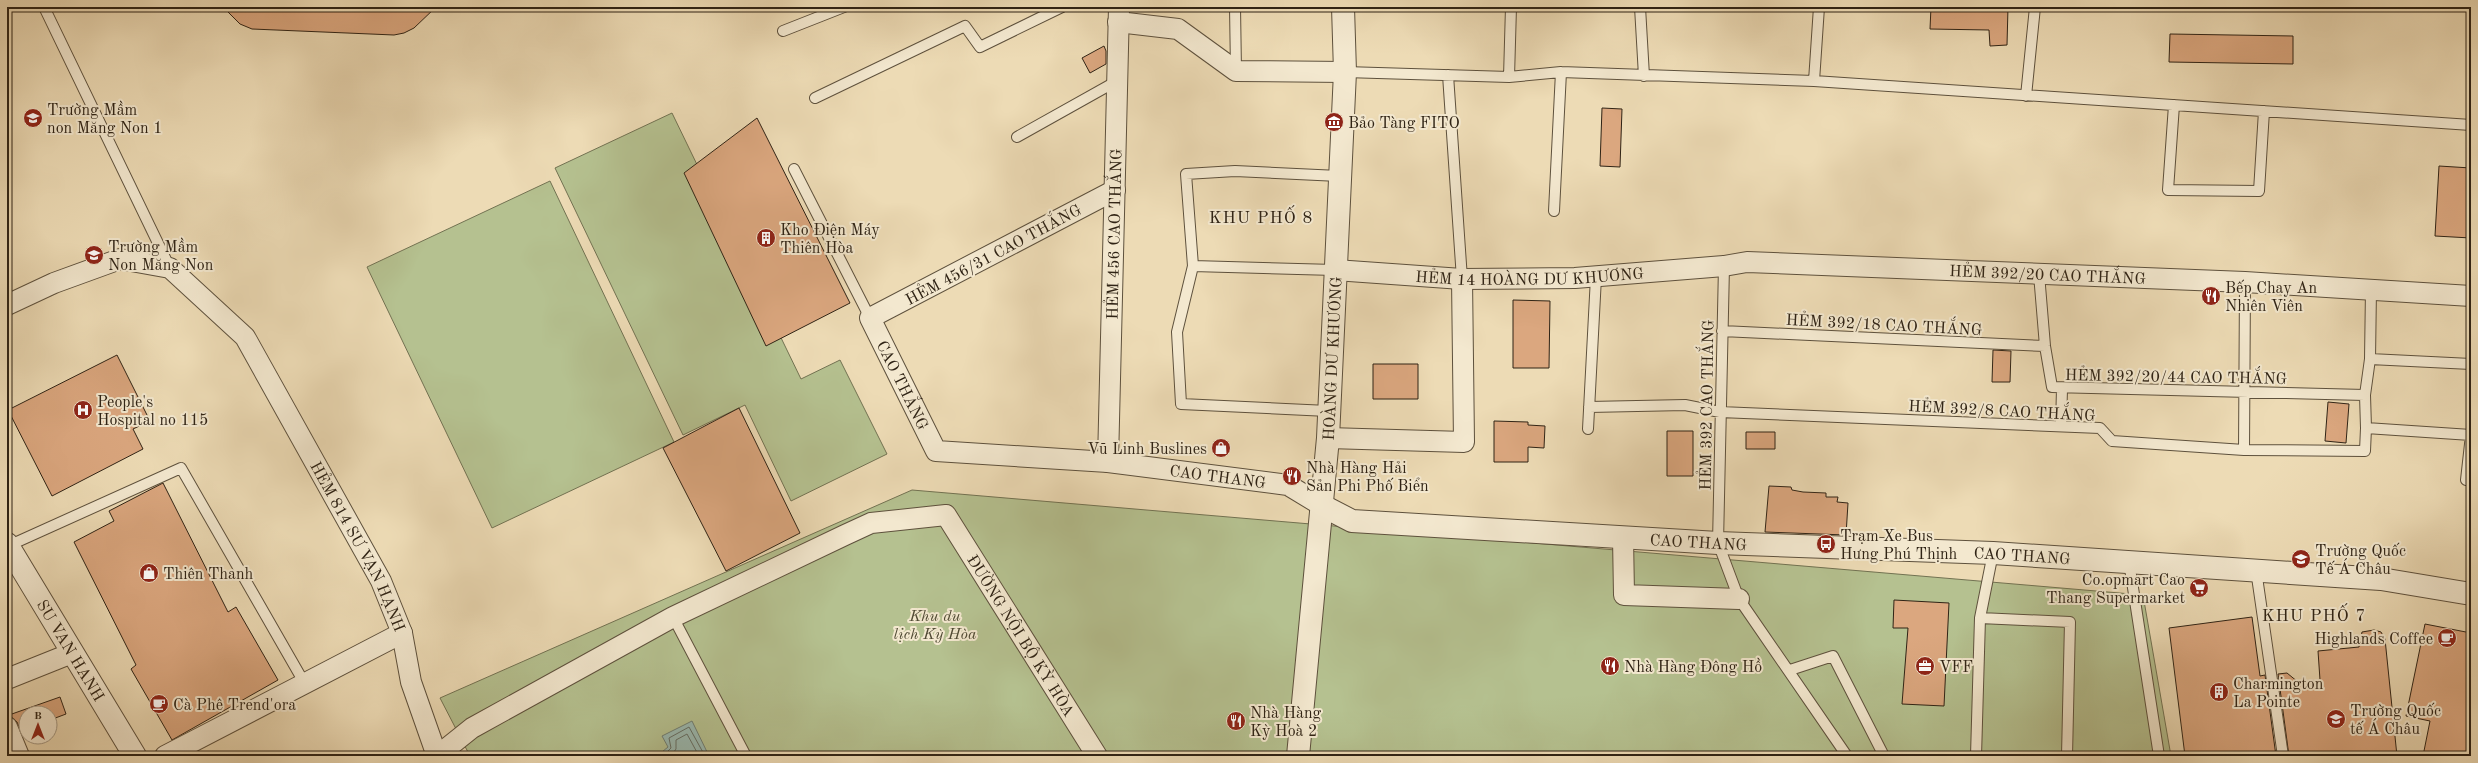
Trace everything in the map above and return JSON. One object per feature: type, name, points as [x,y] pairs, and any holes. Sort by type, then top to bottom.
[{"type":"street","name":"HOÀNG DƯ KHƯƠNG","points":[[1298,756],[1328,438],[1328,411],[1345,72],[1343,7]]},
{"type":"street","points":[[1118,15],[1178,29],[1236,71],[1345,72]]},
{"type":"street","name":"HẺM 456 CAO THẮNG","points":[[1108,462],[1118,15]]},
{"type":"street","name":"HẺM 456/31 CAO THẮNG","points":[[870,318],[1115,190]]},
{"type":"street","points":[[7,305],[54,283],[120,259],[170,268]]},
{"type":"street","name":"HẺM 392/20 CAO THẮNG","points":[[1724,266],[1747,262],[2245,282],[2471,296]]},
{"type":"street","name":"HẺM 14 HOÀNG DƯ KHƯƠNG","points":[[1335,270],[1462,279],[1596,277],[1724,266]]},
{"type":"street","name":"HẺM 814 SƯ VẠN HẠNH","points":[[165,756],[402,633],[380,582],[245,336],[170,268]]},
{"type":"street","points":[[1328,438],[1464,442],[1462,279]]},
{"type":"street","name":"CAO THANG","points":[[870,318],[936,451],[1108,462],[1288,485],[1321,505],[1352,521],[1718,543],[1993,553],[2256,570],[2381,579],[2471,594]]},
{"type":"street","name":"ĐƯỜNG NỘI BỘ KỲ HÒA","points":[[673,617],[871,523],[946,515],[1097,756]]},
{"type":"street","points":[[1624,537],[1624,595],[1739,600]]},
{"type":"street","name":"SU VAN HANH","points":[[8,545],[72,654],[135,756]]},
{"type":"street","points":[[402,633],[411,682],[437,756],[472,728],[673,617]]},
{"type":"street","points":[[7,679],[72,654]]},
{"type":"street","points":[[7,727],[18,756]]},
{"type":"lane","points":[[44,7],[170,268]]},
{"type":"lane","points":[[783,31],[844,7]]},
{"type":"lane","points":[[815,98],[965,26],[980,47],[1062,7]]},
{"type":"lane","points":[[1235,7],[1236,71]]},
{"type":"lane","points":[[1509,77],[1511,7]]},
{"type":"lane","points":[[1640,7],[1644,76]]},
{"type":"lane","points":[[1814,81],[1819,7]]},
{"type":"lane","points":[[2026,96],[2035,7]]},
{"type":"lane","points":[[1345,72],[1509,77],[1562,72],[1814,81],[2471,125]]},
{"type":"lane","points":[[1554,211],[1562,72]]},
{"type":"lane","points":[[1448,75],[1462,279]]},
{"type":"lane","points":[[1017,137],[1117,81]]},
{"type":"lane","points":[[2174,105],[2168,190],[2259,191],[2264,111]]},
{"type":"lane","points":[[794,169],[870,318]]},
{"type":"lane","points":[[1328,411],[1181,404],[1177,332],[1193,266],[1186,174],[1235,171],[1339,176]]},
{"type":"lane","points":[[1193,266],[1335,270]]},
{"type":"lane","name":"HẺM 392 CAO THẮNG","points":[[1718,543],[1724,266]]},
{"type":"lane","name":"HẺM 392/20/44 CAO THẮNG","points":[[2039,274],[2045,346],[2052,387],[2062,389],[2365,395]]},
{"type":"lane","points":[[1588,429],[1596,277]]},
{"type":"lane","points":[[2244,450],[2245,282]]},
{"type":"lane","points":[[2371,289],[2370,359],[2365,395],[2366,428],[2471,435],[2466,480]]},
{"type":"lane","name":"HẺM 392/18 CAO THẮNG","points":[[1722,331],[2045,346]]},
{"type":"lane","points":[[2370,359],[2471,364]]},
{"type":"lane","points":[[2061,426],[2062,389]]},
{"type":"lane","name":"HẺM 392/8 CAO THẮNG","points":[[1589,407],[1685,405],[1720,412],[2100,428],[2112,441],[2244,450],[2365,451],[2366,428]]},
{"type":"lane","points":[[8,545],[181,468],[305,684]]},
{"type":"lane","points":[[1718,543],[1739,600],[1790,670],[1847,756]]},
{"type":"lane","points":[[1976,756],[1980,618],[1993,553]]},
{"type":"lane","points":[[2129,562],[2159,756]]},
{"type":"lane","points":[[2256,570],[2283,756]]},
{"type":"lane","points":[[673,617],[746,756]]},
{"type":"lane","points":[[1980,618],[2070,622],[2067,756]]},
{"type":"lane","points":[[1790,670],[1833,656],[1884,756]]},
{"type":"green space","points":[[672,113],[801,379],[840,360],[887,454],[791,501],[745,405],[683,435],[555,168]]},
{"type":"green space","points":[[550,181],[674,442],[492,528],[367,267]]},
{"type":"green space","name":"Khu du lịch Kỳ Hòa","points":[[912,490],[2143,595],[2171,756],[470,756],[440,698]]},
{"type":"water","points":[[692,721],[709,756],[657,756],[668,747],[662,736]]},
{"type":"building","points":[[223,7],[436,7],[414,28],[404,33],[394,35],[252,29],[240,24]]},
{"type":"building","points":[[1931,7],[2008,7],[2007,45],[1990,46],[1989,30],[1930,29]]},
{"type":"building","points":[[2170,34],[2293,36],[2293,64],[2169,62]]},
{"type":"building","points":[[1104,46],[1106,51],[1106,64],[1090,73],[1082,58]]},
{"type":"building","points":[[1602,108],[1622,109],[1620,167],[1600,166]]},
{"type":"building","name":"Kho Điện Máy Thiên Hòa","points":[[757,118],[850,303],[766,346],[684,173]]},
{"type":"building","points":[[2439,166],[2471,168],[2471,238],[2435,236]]},
{"type":"building","points":[[1513,300],[1550,301],[1549,368],[1513,368]]},
{"type":"building","points":[[1993,350],[2011,351],[2010,382],[1992,382]]},
{"type":"building","points":[[117,355],[150,421],[133,429],[143,449],[52,496],[8,410]]},
{"type":"building","points":[[1373,364],[1418,364],[1418,399],[1373,399]]},
{"type":"building","points":[[2328,402],[2349,404],[2346,443],[2325,441]]},
{"type":"building","points":[[739,408],[800,533],[726,571],[663,448]]},
{"type":"building","points":[[1494,421],[1528,422],[1528,425],[1545,426],[1544,448],[1528,447],[1528,462],[1494,462]]},
{"type":"building","points":[[1667,431],[1693,431],[1693,476],[1667,476]]},
{"type":"building","points":[[1746,432],[1775,432],[1775,449],[1746,449]]},
{"type":"building","points":[[163,483],[228,612],[236,607],[278,680],[172,740],[131,669],[136,665],[74,542],[114,521],[109,511]]},
{"type":"building","points":[[1769,486],[1791,487],[1792,490],[1803,492],[1826,493],[1826,497],[1838,497],[1837,502],[1848,503],[1846,535],[1765,532]]},
{"type":"building","name":"VFF","points":[[1894,600],[1949,603],[1944,706],[1902,704],[1908,628],[1893,628]]},
{"type":"building","name":"Charmington La Pointe","points":[[2252,617],[2260,676],[2265,675],[2276,756],[2185,756],[2169,628]]},
{"type":"building","points":[[2425,624],[2471,633],[2471,756],[2423,756],[2430,721],[2406,716]]},
{"type":"building","name":"Trường Quốc tế Á Châu","points":[[2374,630],[2381,632],[2385,639],[2397,756],[2289,756],[2278,674],[2287,673],[2298,682],[2320,680],[2318,651],[2359,647],[2362,632]]},
{"type":"building","points":[[60,697],[66,714],[58,717],[58,705],[37,705]]},
{"type":"building","points":[[18,712],[18,724],[17,722],[9,715]]},
{"type":"place","name":"Trường Mầm non Măng Non 1","points":[[33,118]]},
{"type":"place","name":"Bảo Tàng FITO","points":[[1334,122]]},
{"type":"place","name":"Kho Điện Máy Thiên Hòa","points":[[766,238]]},
{"type":"place","name":"Trường Mầm Non Măng Non","points":[[94,255]]},
{"type":"place","name":"Bếp Chay An Nhiên Viên","points":[[2211,296]]},
{"type":"place","name":"People's Hospital no 115","points":[[83,410]]},
{"type":"place","name":"Vũ Linh Buslines","points":[[1221,448]]},
{"type":"place","name":"Nhà Hàng Hải Sản Phi Phố Biển","points":[[1292,476]]},
{"type":"place","name":"Trạm Xe Bus Hưng Phú Thịnh","points":[[1826,544]]},
{"type":"place","name":"Trường Quốc Tế Á Châu","points":[[2301,559]]},
{"type":"place","name":"Thiên Thanh","points":[[149,573]]},
{"type":"place","name":"Co.opmart Cao Thang Supermarket","points":[[2199,588]]},
{"type":"place","name":"Highlands Coffee","points":[[2447,638]]},
{"type":"place","name":"Nhà Hàng Đông Hồ","points":[[1610,666]]},
{"type":"place","name":"VFF","points":[[1925,666]]},
{"type":"place","name":"Charmington La Pointe","points":[[2219,692]]},
{"type":"place","name":"Cà Phê Trend'ora","points":[[159,704]]},
{"type":"place","name":"Trường Quốc tế Á Châu","points":[[2336,719]]},
{"type":"place","name":"Nhà Hàng Kỳ Hoà 2","points":[[1236,721]]},
{"type":"district","name":"KHU PHỐ 8","points":[[1261,217]]},
{"type":"district","name":"KHU PHỐ 7","points":[[2314,615]]}]
